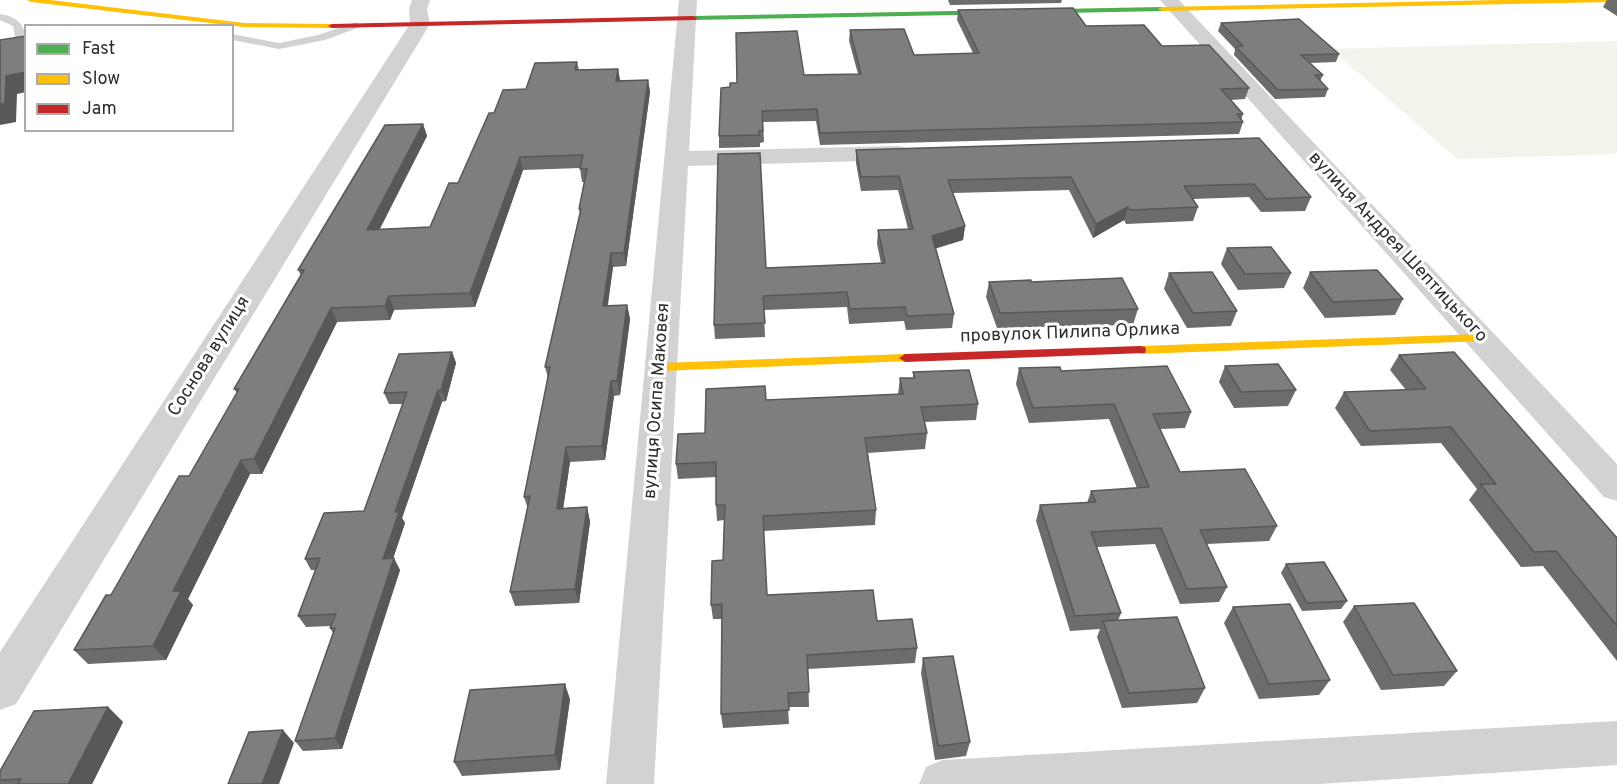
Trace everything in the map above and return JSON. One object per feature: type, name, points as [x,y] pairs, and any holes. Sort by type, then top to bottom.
[{"type":"street","points":[[31,0],[244,25],[356,25],[420,12],[1612,0]]},
{"type":"street","name":"вулиця Андрея Шептицького","points":[[1173,4],[1287,142],[1480,338],[1617,487]]},
{"type":"street","name":"вулиця Осипа Маковея","points":[[630,784],[688,9]]},
{"type":"street","name":"Соснова вулиця","points":[[0,690],[420,12]]},
{"type":"street","points":[[676,159],[916,152]]},
{"type":"street","name":"провулок Пилипа Орлика","points":[[661,367],[1480,338]]},
{"type":"street","points":[[944,784],[1617,743]]},
{"type":"lane","points":[[0,17],[16,22],[21,29],[19,46]]},
{"type":"lane","points":[[234,37],[279,46],[321,38],[356,25]]},
{"type":"shaded area","points":[[1617,41],[1617,154],[1457,159],[1331,49]]},
{"type":"building","points":[[1073,8],[1086,26],[1144,25],[1162,46],[1209,45],[1249,88],[1221,89],[1243,114],[1237,114],[1243,122],[820,133],[817,109],[762,111],[763,131],[759,131],[759,135],[719,136],[721,88],[730,87],[730,83],[737,83],[736,33],[797,31],[804,75],[861,74],[850,30],[904,29],[914,55],[979,53],[958,10]]},
{"type":"building","points":[[1299,19],[1339,54],[1301,55],[1323,75],[1315,75],[1328,89],[1278,90],[1236,47],[1243,46],[1221,23]]},
{"type":"building","points":[[24,36],[24,72],[6,76],[5,103],[0,104],[0,40]]},
{"type":"building","points":[[577,62],[575,70],[618,69],[616,81],[648,80],[624,253],[611,253],[603,306],[627,305],[617,381],[611,381],[602,446],[566,447],[557,509],[587,507],[575,589],[510,592],[530,496],[524,497],[550,367],[545,367],[581,209],[579,209],[587,169],[580,169],[583,155],[520,157],[470,293],[389,296],[385,306],[331,308],[254,459],[241,460],[173,591],[181,591],[153,646],[74,650],[106,595],[111,595],[179,476],[189,476],[239,389],[234,389],[304,270],[298,270],[385,125],[423,124],[367,230],[430,227],[449,183],[458,183],[489,113],[494,113],[503,90],[526,89],[535,63]]},
{"type":"building","points":[[1259,138],[1311,197],[1266,199],[1254,184],[1184,186],[1198,207],[1130,210],[1128,207],[1096,224],[1071,177],[948,180],[965,226],[932,236],[954,314],[907,316],[905,307],[850,309],[847,292],[763,296],[765,323],[714,325],[718,154],[760,153],[766,268],[885,263],[878,230],[913,229],[899,176],[861,177],[856,150]]},
{"type":"building","points":[[1271,247],[1291,273],[1245,274],[1227,248]]},
{"type":"building","points":[[1377,270],[1403,299],[1333,302],[1310,272]]},
{"type":"building","points":[[1212,272],[1237,311],[1193,313],[1169,273]]},
{"type":"building","points":[[1122,278],[1138,309],[1000,313],[989,282],[1031,280],[1031,282]]},
{"type":"building","points":[[452,352],[441,390],[438,390],[395,512],[399,512],[383,559],[394,558],[335,738],[295,741],[335,628],[330,628],[336,614],[298,616],[320,558],[305,559],[324,513],[364,511],[407,392],[384,393],[399,354]]},
{"type":"building","points":[[1454,352],[1617,538],[1617,626],[1556,551],[1534,552],[1480,484],[1496,484],[1451,427],[1370,431],[1344,392],[1426,389],[1399,355]]},
{"type":"building","points":[[1278,364],[1296,390],[1241,392],[1225,366]]},
{"type":"building","points":[[1167,366],[1191,412],[1153,414],[1180,472],[1245,469],[1277,526],[1200,530],[1227,587],[1187,589],[1161,528],[1091,532],[1121,613],[1075,616],[1040,505],[1096,502],[1091,491],[1149,487],[1114,404],[1033,408],[1019,368],[1060,367],[1061,371]]},
{"type":"building","points":[[969,370],[978,404],[921,407],[927,433],[865,438],[876,510],[763,516],[767,595],[873,590],[877,621],[912,619],[917,648],[807,655],[809,692],[788,693],[789,710],[721,714],[722,604],[711,605],[712,561],[723,560],[725,505],[716,505],[716,462],[676,464],[678,434],[705,433],[706,389],[765,386],[766,400],[903,394],[900,378],[915,378],[913,372]]},
{"type":"building","points":[[1324,562],[1347,601],[1307,603],[1286,564]]},
{"type":"building","points":[[1414,603],[1457,671],[1393,675],[1354,606]]},
{"type":"building","points":[[1290,604],[1330,680],[1269,684],[1233,607]]},
{"type":"building","points":[[1177,617],[1205,688],[1129,693],[1103,621]]},
{"type":"building","points":[[953,656],[970,742],[938,746],[923,658]]},
{"type":"building","points":[[565,684],[555,755],[454,762],[470,690]]},
{"type":"building","points":[[108,707],[68,784],[18,784],[21,779],[0,780],[0,771],[34,711]]},
{"type":"building","points":[[283,730],[262,784],[228,784],[249,732]]},
{"type":"traffic: fast","points":[[693,18],[1162,9]]},
{"type":"traffic: slow","points":[[31,0],[244,25],[332,26]]},
{"type":"traffic: slow","points":[[1162,9],[1612,0]]},
{"type":"traffic: slow","points":[[1140,350],[1480,338]]},
{"type":"traffic: slow","points":[[661,367],[905,358]]},
{"type":"traffic: jam","points":[[332,26],[693,18]]},
{"type":"traffic: jam","points":[[905,358],[1140,350]]}]
